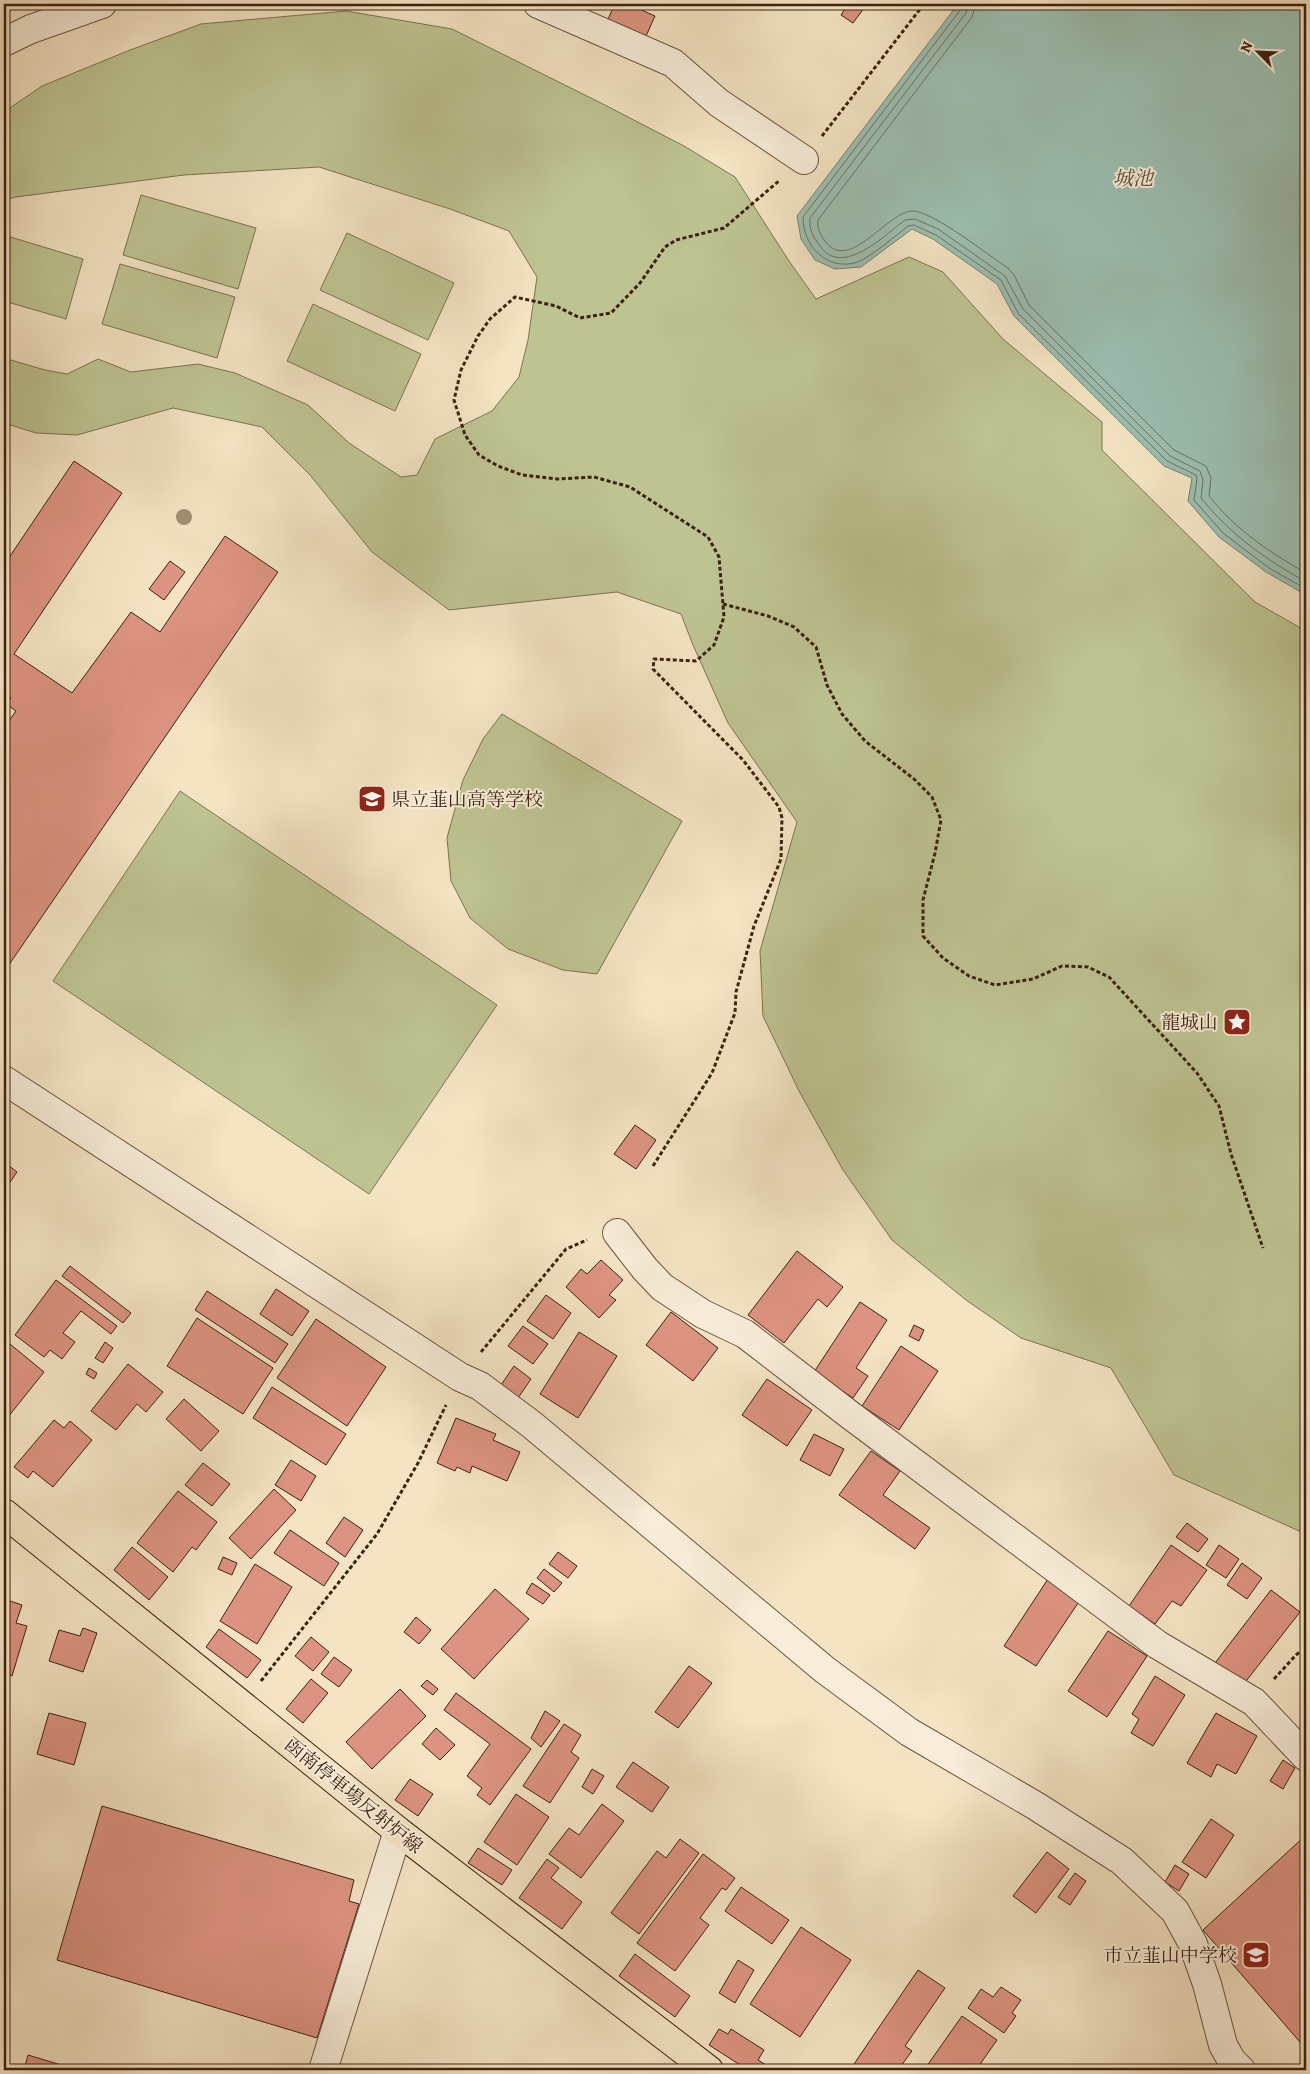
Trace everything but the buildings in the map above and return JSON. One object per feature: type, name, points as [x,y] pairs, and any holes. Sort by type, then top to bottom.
[{"type":"main road","name":"函南停車場反射炉線","points":[[4,1513],[398,1831],[709,2070]]},
{"type":"street","points":[[4,42],[31,29],[102,4]]},
{"type":"street","points":[[538,4],[673,62],[719,102],[804,160]]},
{"type":"street","points":[[4,1080],[460,1377],[480,1386],[531,1424],[825,1670],[909,1732],[1036,1806],[1122,1861],[1175,1911],[1193,1944],[1207,1984],[1223,2045],[1232,2061],[1242,2070]]},
{"type":"street","points":[[617,1233],[645,1269],[662,1287],[703,1314],[745,1334],[850,1415],[1158,1645],[1254,1702],[1306,1757]]},
{"type":"street","points":[[323,2070],[398,1831]]},
{"type":"path","points":[[653,1166],[712,1073],[735,1014],[736,992],[754,926],[781,859],[782,818],[779,807],[743,760],[653,669],[654,659],[696,661],[714,645],[724,617],[718,557],[708,537],[630,487],[594,477],[557,479],[522,475],[498,466],[479,455],[465,435],[454,400],[461,370],[478,336],[490,319],[515,297],[556,306],[580,318],[611,314],[640,283],[665,247],[676,240],[724,228],[804,160],[924,4]]},
{"type":"path","points":[[723,604],[768,616],[794,628],[816,647],[827,685],[842,714],[865,742],[914,779],[932,797],[941,820],[923,900],[922,936],[943,958],[969,976],[995,986],[1033,979],[1062,966],[1088,967],[1109,977],[1196,1073],[1220,1106],[1231,1154],[1263,1248]]},
{"type":"path","points":[[242,1705],[376,1534],[418,1463],[460,1377],[566,1249],[603,1234],[617,1233]]},
{"type":"path","points":[[1254,1702],[1296,1655],[1306,1647]]},
{"type":"green space","points":[[346,11],[452,29],[684,146],[735,177],[816,299],[909,257],[943,272],[1003,339],[1102,422],[1102,450],[1255,602],[1306,631],[1306,1534],[1174,1475],[1111,1368],[1021,1338],[966,1300],[892,1240],[843,1170],[799,1091],[763,1016],[760,951],[797,822],[728,723],[681,614],[617,592],[449,610],[372,552],[310,475],[262,427],[173,408],[77,435],[36,433],[4,423],[4,358],[45,370],[67,374],[98,359],[131,372],[198,364],[235,373],[308,405],[349,443],[401,477],[417,475],[435,439],[492,411],[519,377],[528,340],[537,277],[509,231],[450,209],[319,167],[184,175],[4,200],[4,112],[42,86],[130,50],[201,24]]},
{"type":"green space","points":[[141,195],[256,228],[238,289],[123,255]]},
{"type":"green space","points":[[347,233],[454,283],[428,340],[320,290]]},
{"type":"green space","points":[[4,235],[83,259],[66,319],[4,301]]},
{"type":"green space","points":[[120,264],[235,297],[217,358],[102,324]]},
{"type":"green space","points":[[313,304],[421,354],[395,411],[287,361]]},
{"type":"green space","points":[[502,714],[682,821],[597,974],[563,970],[508,949],[470,918],[451,881],[447,838],[463,780],[483,739]]},
{"type":"green space","points":[[180,791],[497,1005],[369,1194],[53,981]]},
{"type":"water","name":"城池","points":[[958,4],[1306,4],[1306,595],[1266,572],[1219,537],[1188,501],[1192,478],[1164,466],[1014,316],[997,284],[933,239],[912,229],[861,267],[835,269],[815,260],[801,239],[797,216]]},
{"type":"place","name":"県立韮山高等学校","points":[[372,799]]},
{"type":"place","name":"龍城山","points":[[1237,1022]]},
{"type":"place","name":"市立韮山中学校","points":[[1256,1955]]}]
